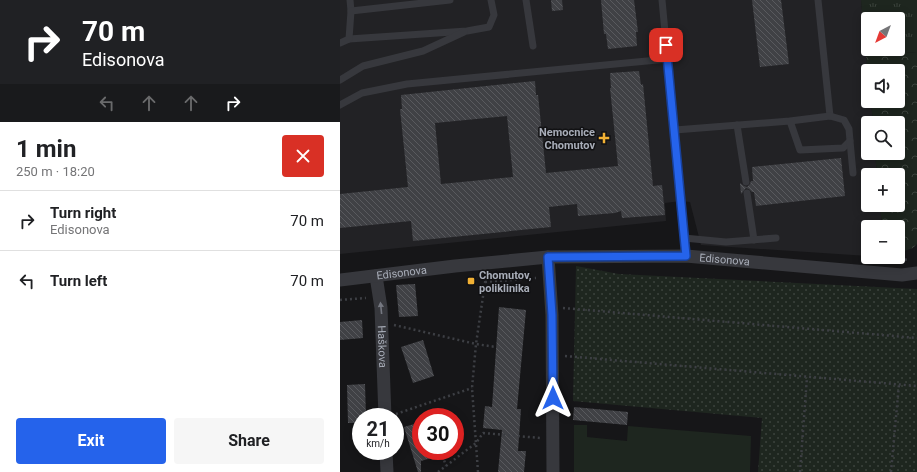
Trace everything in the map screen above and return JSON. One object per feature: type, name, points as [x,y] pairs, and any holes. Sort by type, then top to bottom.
[{"type":"street","name":"Edisonova","points":[[340,280],[455,266],[548,257],[686,256],[902,275],[916,267]]},
{"type":"street","points":[[548,257],[552,307],[553,472]]},
{"type":"street","name":"Haškova","points":[[376,276],[381,308],[389,408]]},
{"type":"street","points":[[386,460],[387,472]]},
{"type":"lane","points":[[349,39],[351,11],[350,0]]},
{"type":"lane","points":[[351,11],[450,0]]},
{"type":"lane","points":[[340,43],[349,39],[467,31],[489,27],[494,15],[491,0]]},
{"type":"lane","points":[[526,0],[532,46]]},
{"type":"lane","points":[[662,0],[686,256]]},
{"type":"lane","points":[[818,0],[830,116]]},
{"type":"lane","points":[[340,80],[363,66],[423,51],[467,31]]},
{"type":"lane","points":[[340,104],[362,93],[407,84],[668,59]]},
{"type":"lane","points":[[675,130],[790,121],[830,116],[844,120],[849,129],[853,173]]},
{"type":"lane","points":[[790,121],[800,150],[843,148],[850,142]]},
{"type":"lane","points":[[738,125],[746,182]]},
{"type":"lane","points":[[747,193],[754,240]]},
{"type":"lane","points":[[684,238],[726,242],[776,238]]},
{"type":"path","points":[[905,263],[916,267]]},
{"type":"path","points":[[478,472],[472,388],[476,344],[488,264]]},
{"type":"path","points":[[485,282],[536,278]]},
{"type":"path","points":[[340,300],[367,298]]},
{"type":"path","points":[[552,307],[917,338]]},
{"type":"path","points":[[382,322],[476,344],[496,347]]},
{"type":"path","points":[[553,355],[917,386]]},
{"type":"path","points":[[800,472],[807,377]]},
{"type":"path","points":[[891,472],[899,384]]},
{"type":"path","points":[[404,411],[472,388]]},
{"type":"path","points":[[438,472],[476,443],[483,433],[553,440]]},
{"type":"path","points":[[444,460],[446,466]]},
{"type":"shaded area","name":"Nemocnice Chomutov","points":[[340,0],[861,0],[861,56],[866,56],[867,64],[861,64],[861,108],[872,108],[872,116],[861,116],[861,160],[876,160],[876,168],[861,168],[861,212],[881,212],[881,220],[861,220],[861,256],[701,245],[690,202],[681,201],[665,203],[666,221],[340,254]]},
{"type":"green space","points":[[861,0],[917,0],[917,53],[905,52],[905,12],[862,12]]},
{"type":"green space","points":[[905,52],[917,53],[917,244],[913,248],[905,251],[905,220],[881,220],[881,212],[905,212],[905,168],[876,168],[876,160],[905,160],[905,116],[872,116],[872,108],[905,108],[905,64],[867,64],[866,56],[905,56]]},
{"type":"green space","points":[[576,266],[619,274],[917,289],[917,472],[758,472],[762,418],[573,401]]},
{"type":"green space","points":[[574,425],[587,425],[587,437],[627,441],[628,426],[751,436],[750,472],[574,472]]},
{"type":"building","points":[[551,0],[562,0],[563,10],[552,11]]},
{"type":"building","points":[[601,0],[634,0],[638,32],[636,32],[637,46],[608,49],[606,34],[604,34]]},
{"type":"building","points":[[752,0],[781,0],[789,64],[760,67]]},
{"type":"building","points":[[639,71],[641,85],[643,84],[653,186],[662,185],[665,215],[622,218],[621,211],[615,213],[578,216],[577,204],[549,207],[551,227],[413,241],[411,221],[340,228],[340,194],[408,187],[400,109],[402,109],[401,95],[535,81],[536,95],[538,95],[546,173],[618,166],[610,88],[610,73]],"holes":[[[507,116],[513,177],[441,184],[435,123]]]},
{"type":"building","points":[[841,158],[845,196],[756,206],[754,192],[746,188],[741,194],[740,183],[747,187],[751,181],[753,181],[752,167]]},
{"type":"building","points":[[415,284],[418,316],[399,317],[396,285]]},
{"type":"building","points":[[499,307],[526,310],[517,409],[521,409],[518,451],[526,451],[524,472],[498,472],[502,430],[483,428],[485,406],[492,407]]},
{"type":"building","points":[[362,320],[363,338],[340,340],[340,322]]},
{"type":"building","points":[[423,340],[434,376],[413,383],[401,347]]},
{"type":"building","points":[[365,384],[366,408],[352,408],[352,423],[348,423],[347,385]]},
{"type":"building","points":[[574,407],[628,412],[627,425],[573,420]]},
{"type":"building","points":[[412,425],[412,453],[404,427]]},
{"type":"building","points":[[414,460],[424,460],[421,461],[421,472],[418,472]]},
{"type":"place","name":"Nemocnice Chomutov","points":[[604,138]]},
{"type":"place","name":"Chomutov, poliklinika","points":[[471,281]]},
{"type":"route","points":[[553,398],[552,315],[548,257],[686,256],[666,45]]}]
